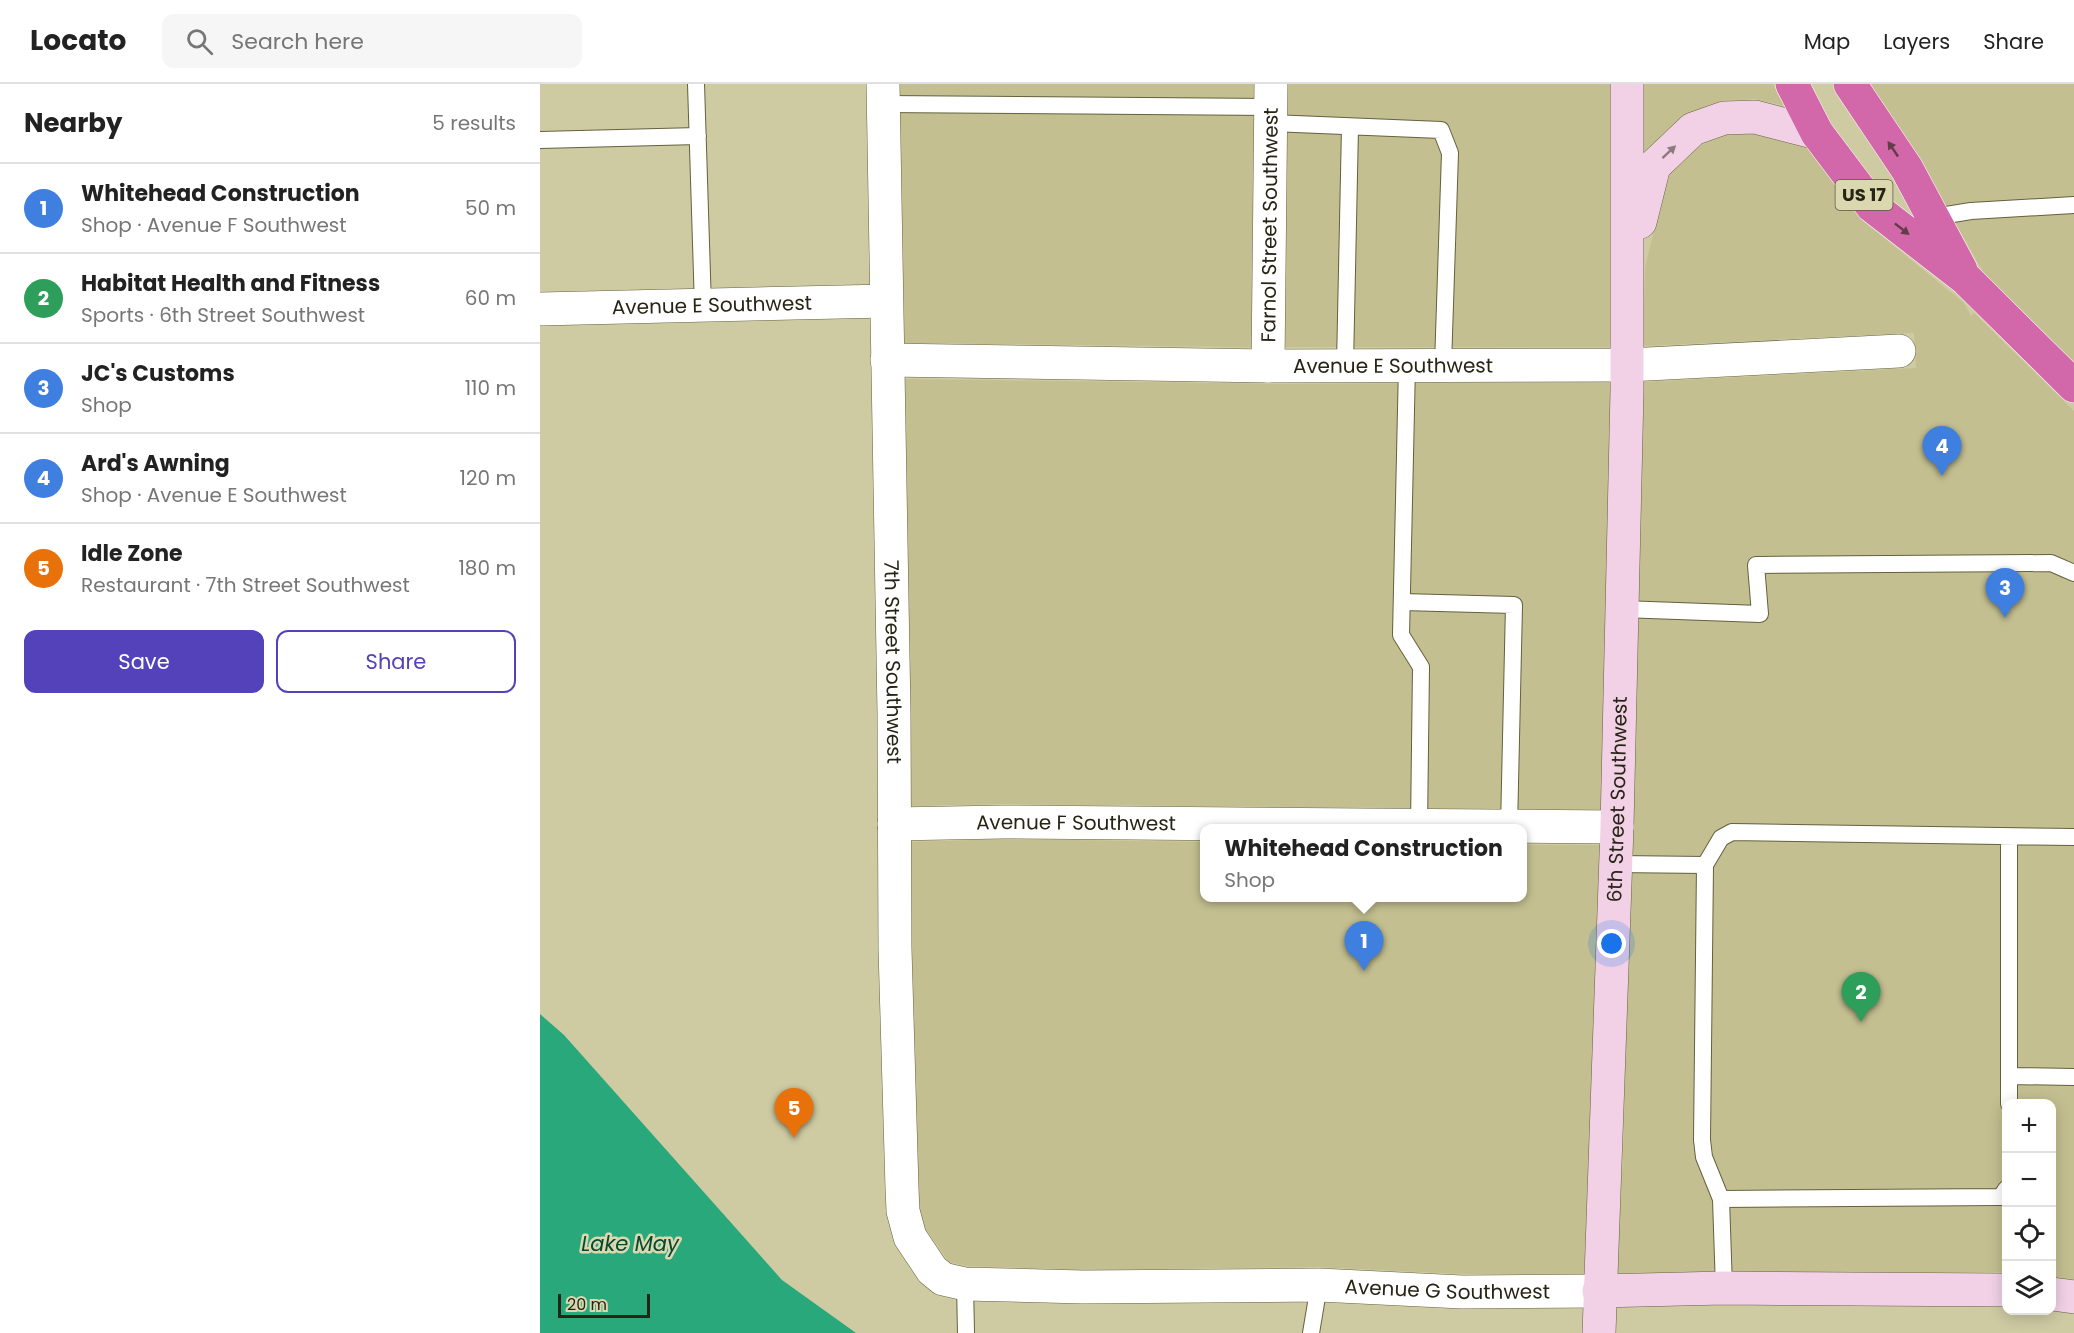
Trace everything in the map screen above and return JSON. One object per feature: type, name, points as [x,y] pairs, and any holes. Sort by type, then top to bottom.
[{"type":"highway","name":"US 17","points":[[1792,84],[1817,133],[1872,206],[1966,279],[2074,386]]},
{"type":"highway","name":"US 17","points":[[1850,84],[1907,169],[1966,279]]},
{"type":"street","name":"6th Street Southwest","points":[[1599,1333],[1616,864],[1628,365],[1627,84]]},
{"type":"street","name":"7th Street Southwest","points":[[883,94],[895,949],[903,1211],[910,1237]]},
{"type":"street","name":"Farnol Street Southwest","points":[[1268,366],[1271,105]]},
{"type":"street","name":"6th Street Southwest","points":[[1629,264],[1654,166],[1694,129],[1724,118],[1755,117],[1817,133]]},
{"type":"street","name":"Avenue E Southwest","points":[[540,309],[886,301]]},
{"type":"street","name":"Avenue E Southwest","points":[[887,360],[1268,366],[1628,365],[1899,351]]},
{"type":"street","name":"Avenue F Southwest","points":[[894,825],[1003,822],[1200,824]]},
{"type":"street","name":"Avenue F Southwest","points":[[1527,828],[1617,827]]},
{"type":"street","name":"Avenue G Southwest","points":[[910,1237],[932,1270],[943,1279],[965,1284],[1083,1287],[1319,1285],[1462,1292],[1724,1288],[2002,1290]]},
{"type":"street","points":[[2056,1295],[2074,1297]]},
{"type":"lane","points":[[696,84],[703,307]]},
{"type":"lane","points":[[883,94],[1271,105],[1350,127],[1441,130],[1450,153],[1443,365]]},
{"type":"lane","points":[[1345,365],[1350,127]]},
{"type":"lane","points":[[540,140],[698,136]]},
{"type":"lane","points":[[1934,217],[1971,211],[2074,205]]},
{"type":"lane","points":[[1407,365],[1401,635],[1421,667],[1419,824]]},
{"type":"lane","points":[[1622,609],[1760,614],[1756,565],[2050,563],[2074,573]]},
{"type":"lane","points":[[1402,602],[1514,605],[1509,824]]},
{"type":"lane","points":[[1724,1288],[1721,1199],[1704,1157],[1702,1140],[1704,865],[1721,838],[1732,832],[2074,837]]},
{"type":"lane","points":[[2009,837],[2009,1099]]},
{"type":"lane","points":[[1616,864],[1704,865]]},
{"type":"lane","points":[[2010,1076],[2074,1077]]},
{"type":"lane","points":[[1721,1199],[2002,1196]]},
{"type":"lane","points":[[965,1284],[966,1333]]},
{"type":"lane","points":[[1311,1333],[1319,1285]]},
{"type":"shaded area","points":[[899,84],[1255,84],[1252,347],[902,343]]},
{"type":"shaded area","points":[[1287,84],[1610,84],[1612,347],[1284,347]]},
{"type":"shaded area","points":[[1642,84],[1773,84],[1785,106],[1755,99],[1719,101],[1683,116],[1643,154]]},
{"type":"shaded area","points":[[1869,84],[2074,84],[2074,364],[1987,279],[1920,160]]},
{"type":"shaded area","points":[[1754,134],[1809,149],[1862,220],[1964,303],[1971,316],[1974,313],[2074,411],[2074,1279],[2056,1277],[2056,1099],[2002,1099],[2002,1272],[1616,1273],[1623,1155],[1643,382],[1916,368],[1914,333],[1643,346],[1645,267],[1668,176],[1701,145],[1727,135]]},
{"type":"shaded area","points":[[903,379],[1284,384],[1611,382],[1602,810],[1003,804],[910,806]]},
{"type":"shaded area","points":[[1003,839],[1200,842],[1200,902],[1527,902],[1527,845],[1601,845],[1591,1154],[1584,1274],[1463,1274],[1319,1267],[1083,1270],[967,1266],[949,1262],[925,1228],[919,1208],[910,842]]},
{"type":"water","name":"Lake May","points":[[540,1014],[564,1035],[782,1280],[856,1333],[540,1333]]},
{"type":"place","name":"Ard's Awning","points":[[1942,476]]},
{"type":"place","name":"JC's Customs","points":[[2005,618]]},
{"type":"place","name":"Whitehead Construction","points":[[1364,971]]},
{"type":"place","name":"Habitat Health and Fitness","points":[[1861,1022]]},
{"type":"place","name":"Idle Zone","points":[[794,1138]]}]
